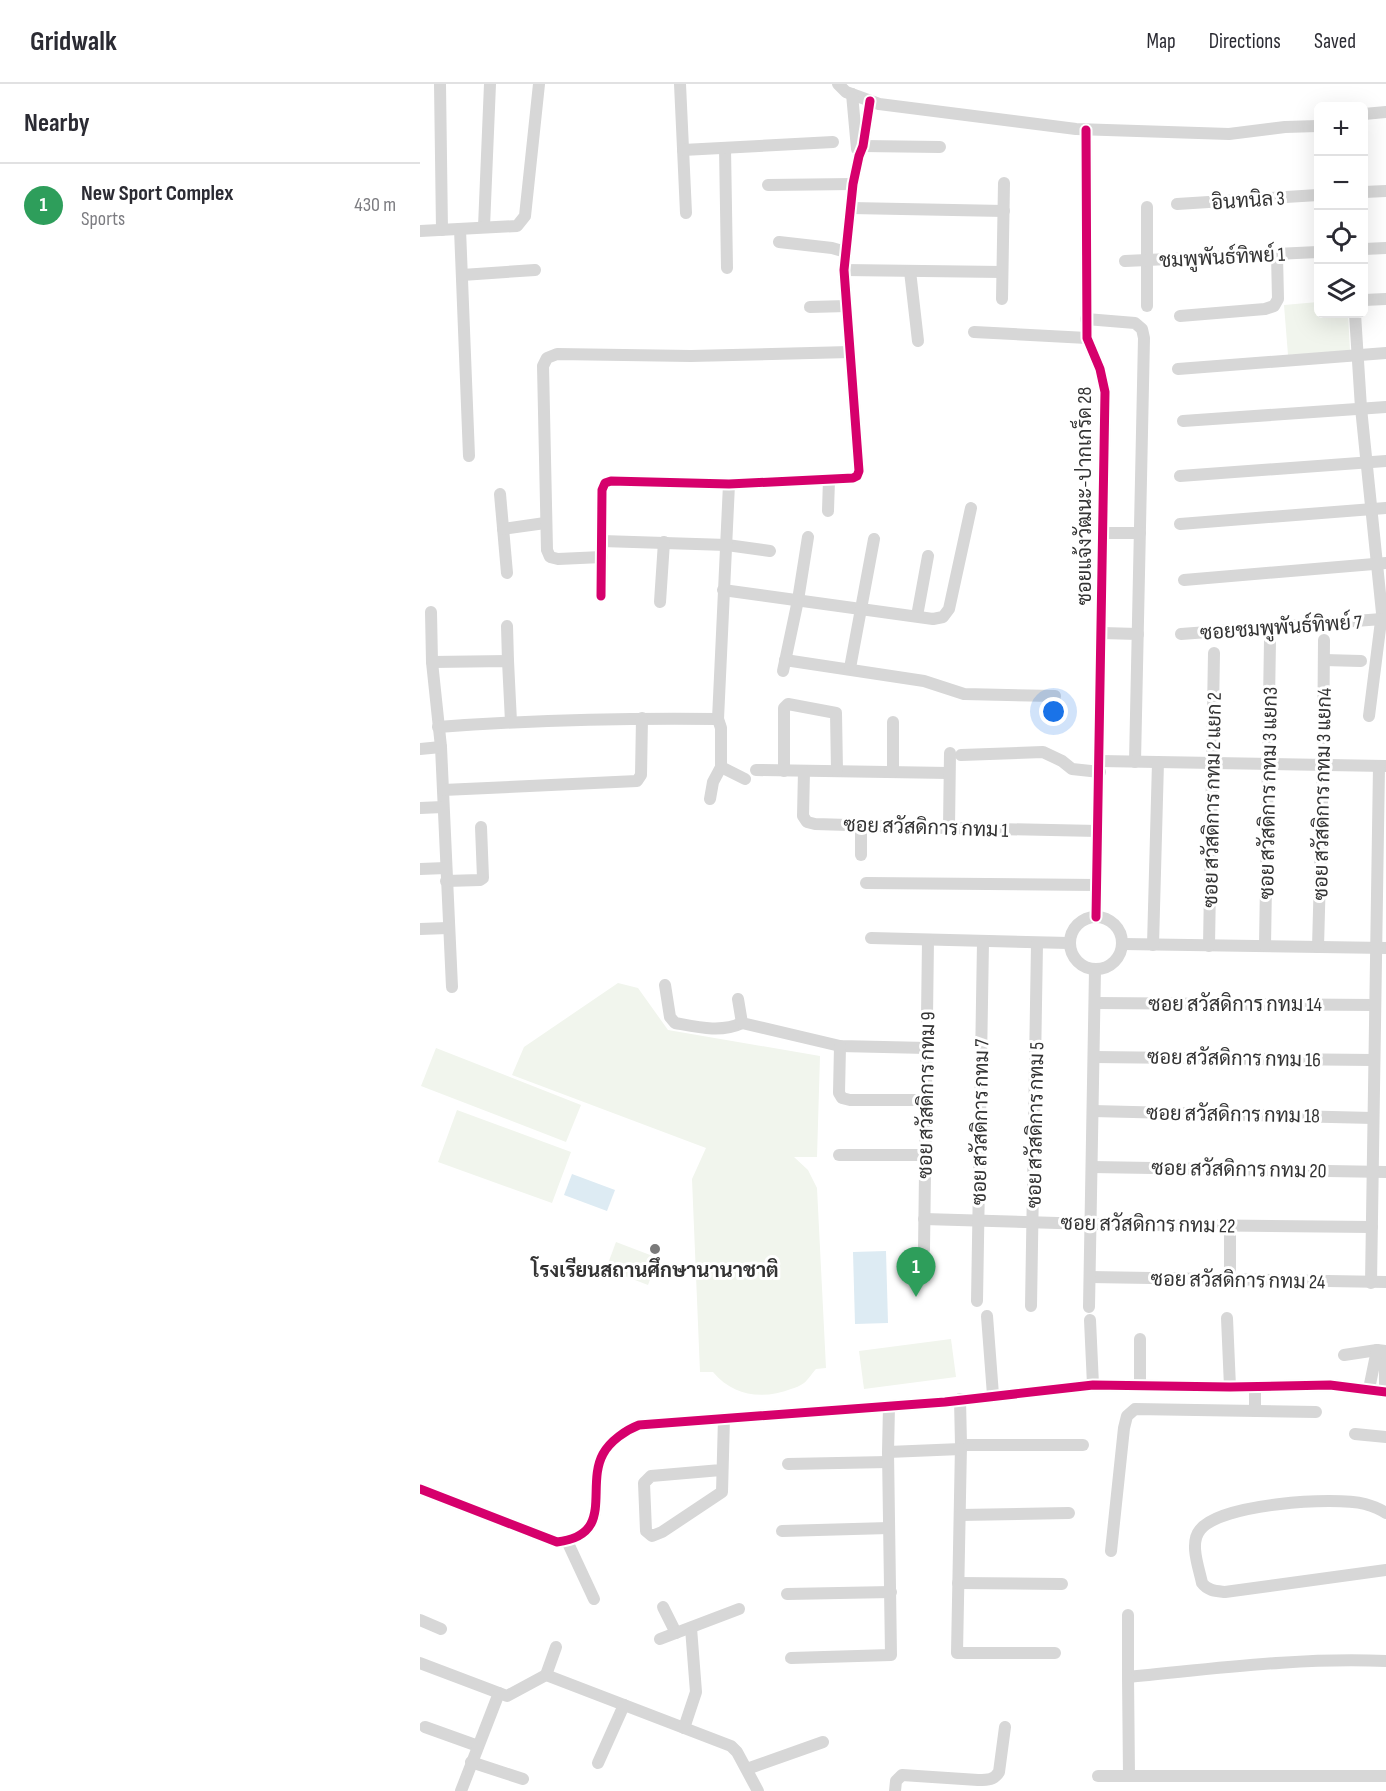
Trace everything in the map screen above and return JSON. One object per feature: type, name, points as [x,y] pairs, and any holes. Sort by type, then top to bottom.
[{"type":"street","points":[[440,84],[441,230]]},
{"type":"street","points":[[484,227],[490,84]]},
{"type":"street","points":[[420,231],[517,226],[525,216],[539,84]]},
{"type":"street","points":[[680,84],[686,213]]},
{"type":"street","points":[[838,84],[846,92],[879,104],[1086,130],[1229,134],[1285,127],[1314,126]]},
{"type":"street","points":[[852,94],[861,151]]},
{"type":"street","points":[[601,596],[602,490],[605,483],[611,481],[729,484],[857,476],[859,471],[844,270],[853,184],[870,101]]},
{"type":"street","points":[[1368,114],[1386,112]]},
{"type":"street","name":"ซอยแจ้งวัฒนะ-ปากเกร็ด 28","points":[[1086,130],[1087,338],[1100,369],[1105,393],[1096,917]]},
{"type":"street","points":[[683,150],[833,142]]},
{"type":"street","points":[[861,151],[940,147]]},
{"type":"street","points":[[725,148],[727,268]]},
{"type":"street","points":[[1002,299],[1004,183]]},
{"type":"street","points":[[768,185],[853,184]]},
{"type":"street","points":[[1368,192],[1386,191]]},
{"type":"street","name":"อินทนิล 3","points":[[1177,204],[1314,195]]},
{"type":"street","points":[[1147,207],[1147,306]]},
{"type":"street","points":[[851,208],[1004,211]]},
{"type":"street","points":[[460,229],[469,456]]},
{"type":"street","points":[[779,242],[832,248],[846,252]]},
{"type":"street","points":[[1368,249],[1386,248]]},
{"type":"street","name":"ชมพูพันธ์ทิพย์ 1","points":[[1125,261],[1314,252]]},
{"type":"street","points":[[1180,316],[1265,309],[1274,306],[1278,299],[1277,255]]},
{"type":"street","points":[[462,275],[535,270]]},
{"type":"street","points":[[844,270],[1002,272]]},
{"type":"street","points":[[910,271],[918,341]]},
{"type":"street","points":[[1368,300],[1386,299]]},
{"type":"street","points":[[810,307],[847,306]]},
{"type":"street","points":[[1355,318],[1371,509],[1381,564],[1383,615],[1369,716]]},
{"type":"street","points":[[1086,319],[1135,323],[1142,329],[1144,338],[1135,762]]},
{"type":"street","points":[[974,333],[1087,338]]},
{"type":"street","points":[[602,557],[558,559],[549,557],[547,550],[543,366],[547,358],[557,354],[691,356],[850,352]]},
{"type":"street","points":[[1178,369],[1386,353]]},
{"type":"street","points":[[1184,421],[1386,407]]},
{"type":"street","points":[[1180,476],[1386,461]]},
{"type":"street","points":[[828,511],[829,479]]},
{"type":"street","points":[[710,799],[713,782],[721,767],[721,728],[718,719],[729,484]]},
{"type":"street","points":[[500,494],[507,573]]},
{"type":"street","points":[[723,590],[933,619],[943,617],[947,613],[971,508]]},
{"type":"street","points":[[1180,524],[1386,508]]},
{"type":"street","points":[[503,529],[545,523]]},
{"type":"street","points":[[1103,533],[1140,532]]},
{"type":"street","points":[[808,537],[784,665],[850,668],[931,683],[964,694],[1055,696]]},
{"type":"street","points":[[850,668],[874,539]]},
{"type":"street","points":[[602,541],[727,544],[770,551]]},
{"type":"street","points":[[660,602],[664,542]]},
{"type":"street","points":[[917,616],[928,556]]},
{"type":"street","points":[[1185,580],[1381,564]]},
{"type":"street","points":[[431,612],[432,662],[441,747],[452,987]]},
{"type":"street","name":"ซอยชมพูพันธ์ทิพย์ 7","points":[[1181,634],[1383,615]]},
{"type":"street","points":[[507,626],[511,722]]},
{"type":"street","points":[[1102,633],[1138,634]]},
{"type":"street","name":"ซอย สวัสดิการ กทม 3 แยก3","points":[[1265,946],[1270,640]]},
{"type":"street","name":"ซอย สวัสดิการ กทม 3 แยก4","points":[[1318,947],[1324,640]]},
{"type":"street","name":"ซอย สวัสดิการ กทม 2 แยก 2","points":[[1209,946],[1214,653]]},
{"type":"street","points":[[1324,660],[1361,661]]},
{"type":"street","points":[[432,662],[508,661]]},
{"type":"street","points":[[784,771],[784,708],[788,705],[836,713],[837,771]]},
{"type":"street","points":[[438,727],[642,718],[718,719]]},
{"type":"street","points":[[442,790],[637,781],[641,776],[642,718]]},
{"type":"street","points":[[893,722],[893,772]]},
{"type":"street","points":[[420,748],[441,747]]},
{"type":"street","points":[[949,828],[949,773],[955,754],[1043,752],[1072,769],[1135,762],[1382,766],[1381,948],[1375,1005],[1374,1060],[1380,1082],[1373,1118],[1371,1283]]},
{"type":"street","points":[[1153,945],[1158,762]]},
{"type":"street","points":[[721,767],[745,779]]},
{"type":"street","points":[[756,770],[949,773]]},
{"type":"street","name":"ซอย สวัสดิการ กทม 1","points":[[804,771],[804,816],[807,822],[1098,831]]},
{"type":"street","points":[[420,808],[443,807]]},
{"type":"street","points":[[861,825],[861,855]]},
{"type":"street","points":[[446,881],[483,878],[481,826]]},
{"type":"street","points":[[420,869],[446,868]]},
{"type":"street","points":[[866,882],[1097,885]]},
{"type":"street","points":[[1096,917],[1115,924],[1121,933],[1123,944],[1121,954],[1115,963],[1095,970],[1085,968],[1077,962],[1071,953],[1069,943],[1071,933],[1077,924],[1096,917]]},
{"type":"street","points":[[420,929],[448,928]]},
{"type":"street","points":[[871,939],[1069,943]]},
{"type":"street","name":"ซอย สวัสดิการ กทม 9","points":[[924,1250],[928,940]]},
{"type":"street","name":"ซอย สวัสดิการ กทม 7","points":[[977,1301],[983,942]]},
{"type":"street","name":"ซอย สวัสดิการ กทม 5","points":[[1031,1306],[1037,944]]},
{"type":"street","points":[[1123,944],[1381,948]]},
{"type":"street","points":[[1089,1307],[1095,970]]},
{"type":"street","points":[[665,985],[670,1017],[675,1023],[721,1029],[742,1023],[840,1046],[927,1048]]},
{"type":"street","points":[[738,999],[742,1023]]},
{"type":"street","name":"ซอย สวัสดิการ กทม 14","points":[[1095,1003],[1375,1005]]},
{"type":"street","points":[[840,1046],[840,1094],[842,1098],[850,1100],[926,1100]]},
{"type":"street","name":"ซอย สวัสดิการ กทม 16","points":[[1094,1057],[1374,1060]]},
{"type":"street","name":"ซอย สวัสดิการ กทม 18","points":[[1093,1111],[1373,1118]]},
{"type":"street","points":[[839,1155],[925,1155]]},
{"type":"street","name":"ซอย สวัสดิการ กทม 20","points":[[1092,1167],[1386,1172]]},
{"type":"street","name":"ซอย สวัสดิการ กทม 22","points":[[924,1219],[1091,1224],[1372,1227]]},
{"type":"street","points":[[1230,1225],[1230,1279]]},
{"type":"street","name":"ซอย สวัสดิการ กทม 24","points":[[1090,1277],[1386,1282]]},
{"type":"street","points":[[987,1316],[993,1395]]},
{"type":"street","points":[[1227,1318],[1230,1387]]},
{"type":"street","points":[[1090,1320],[1093,1385]]},
{"type":"street","points":[[1140,1339],[1140,1384]]},
{"type":"street","points":[[1344,1355],[1382,1351]]},
{"type":"street","points":[[1369,1389],[1382,1351]]},
{"type":"street","points":[[420,1489],[557,1542],[579,1536],[593,1520],[599,1466],[603,1455],[623,1434],[639,1425],[889,1406],[1093,1385],[1230,1387],[1330,1385],[1385,1392],[1382,1351]]},
{"type":"street","points":[[1255,1386],[1255,1410]]},
{"type":"street","points":[[960,1399],[957,1653],[1055,1653]]},
{"type":"street","points":[[791,1658],[891,1655],[889,1406]]},
{"type":"street","points":[[1111,1551],[1127,1416],[1135,1409],[1316,1412]]},
{"type":"street","points":[[721,1470],[651,1476],[647,1479],[644,1483],[648,1534],[652,1536],[662,1532],[719,1495],[722,1488],[724,1418]]},
{"type":"street","points":[[1355,1434],[1386,1437]]},
{"type":"street","points":[[788,1464],[888,1457],[961,1447],[1083,1445]]},
{"type":"street","points":[[1386,1513],[1365,1504],[1342,1501],[1319,1501],[1240,1510],[1220,1515],[1207,1522],[1198,1531],[1195,1540],[1203,1583],[1206,1588],[1214,1591],[1225,1592],[1386,1570]]},
{"type":"street","points":[[960,1515],[1069,1513]]},
{"type":"street","points":[[782,1531],[889,1528]]},
{"type":"street","points":[[567,1540],[594,1599]]},
{"type":"street","points":[[958,1582],[1062,1584]]},
{"type":"street","points":[[787,1594],[891,1592]]},
{"type":"street","points":[[663,1607],[676,1633]]},
{"type":"street","points":[[660,1640],[739,1609]]},
{"type":"street","points":[[1128,1615],[1129,1776]]},
{"type":"street","points":[[420,1620],[441,1629]]},
{"type":"street","points":[[684,1728],[696,1692],[691,1628]]},
{"type":"street","points":[[420,1663],[507,1696],[546,1675],[556,1647]]},
{"type":"street","points":[[1128,1677],[1301,1661],[1386,1661]]},
{"type":"street","points":[[546,1675],[731,1746],[737,1752],[758,1791]]},
{"type":"street","points":[[461,1791],[500,1693]]},
{"type":"street","points":[[598,1763],[624,1705]]},
{"type":"street","points":[[425,1727],[478,1746]]},
{"type":"street","points":[[895,1791],[896,1781],[902,1775],[978,1780],[990,1780],[996,1777],[999,1772],[1005,1727]]},
{"type":"street","points":[[747,1769],[823,1742]]},
{"type":"street","points":[[471,1762],[523,1779]]},
{"type":"street","points":[[1098,1776],[1386,1776]]},
{"type":"shaded area","points":[[1314,302],[1314,318],[1348,318],[1350,351],[1288,355],[1284,305]]},
{"type":"shaded area","points":[[618,983],[638,988],[668,1030],[820,1056],[817,1157],[794,1157],[808,1170],[817,1188],[826,1368],[816,1369],[806,1382],[798,1387],[769,1394],[749,1394],[730,1386],[713,1372],[700,1372],[692,1179],[706,1148],[512,1075],[524,1047]]},
{"type":"shaded area","points":[[436,1048],[581,1105],[566,1142],[421,1086]]},
{"type":"shaded area","points":[[457,1110],[571,1152],[552,1203],[438,1162]]},
{"type":"shaded area","points":[[572,1174],[615,1190],[607,1211],[564,1195]]},
{"type":"shaded area","points":[[616,1242],[658,1258],[648,1285],[606,1269]]},
{"type":"shaded area","points":[[886,1251],[888,1323],[855,1324],[853,1252]]},
{"type":"shaded area","points":[[951,1339],[956,1377],[864,1389],[859,1351]]},
{"type":"cycle path","points":[[601,596],[602,490],[605,483],[611,481],[729,484],[857,476],[859,471],[844,270],[853,184],[863,146],[870,101]]},
{"type":"cycle path","points":[[1086,130],[1087,338],[1100,369],[1105,392],[1096,917]]},
{"type":"cycle path","points":[[420,1489],[557,1542],[575,1538],[587,1530],[593,1520],[598,1467],[603,1454],[619,1436],[639,1425],[945,1402],[1093,1385],[1230,1387],[1330,1385],[1386,1392]]},
{"type":"place","name":"โรงเรียนสถานศึกษานานาชาติ","points":[[655,1249]]},
{"type":"place","name":"New Sport Complex","points":[[916,1297]]}]
